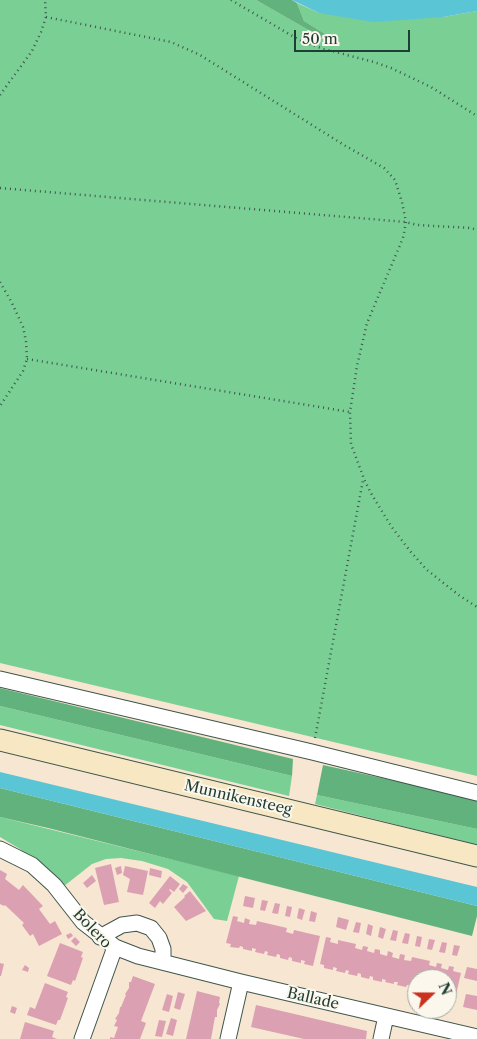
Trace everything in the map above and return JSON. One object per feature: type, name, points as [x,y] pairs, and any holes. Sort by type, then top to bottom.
[{"type":"main road","name":"Munnikensteeg","points":[[0,740],[477,856]]},
{"type":"street","points":[[0,679],[312,752],[477,793]]},
{"type":"street","name":"Bolero","points":[[0,849],[32,865],[54,885],[84,922],[114,947],[82,1039]]},
{"type":"street","points":[[100,937],[122,925],[137,923],[150,928],[159,938],[163,962]]},
{"type":"street","name":"Ballade","points":[[114,947],[138,956],[241,982],[477,1037]]},
{"type":"street","points":[[228,1039],[241,982]]},
{"type":"street","points":[[381,1039],[386,1016]]},
{"type":"path","points":[[0,95],[32,51],[41,32],[46,17],[45,0]]},
{"type":"path","points":[[231,0],[301,41],[391,68],[431,87],[477,116]]},
{"type":"path","points":[[46,17],[171,42],[200,55],[384,168],[395,180],[406,222],[403,238],[368,323],[357,366],[350,412],[352,444],[364,479],[391,526],[427,570],[477,607]]},
{"type":"path","points":[[0,188],[406,222],[477,230]]},
{"type":"path","points":[[0,282],[23,327],[27,360],[24,371],[0,406]]},
{"type":"path","points":[[27,360],[350,412]]},
{"type":"path","points":[[312,752],[364,479]]},
{"type":"green space","points":[[0,0],[256,0],[331,43],[335,40],[304,21],[297,3],[319,13],[443,17],[477,11],[477,776],[0,663]]},
{"type":"green space","points":[[256,0],[292,0],[297,3],[304,21],[335,40],[331,43]]},
{"type":"green space","points":[[0,688],[293,759],[292,776],[0,706]]},
{"type":"green space","points":[[0,706],[292,776],[289,796],[0,725]]},
{"type":"green space","points":[[323,765],[477,799],[477,829],[317,795]]},
{"type":"green space","points":[[0,788],[477,906],[477,916],[472,936],[0,817]]},
{"type":"green space","points":[[317,795],[477,829],[477,845],[315,804]]},
{"type":"green space","points":[[0,817],[239,876],[227,921],[214,919],[187,882],[168,869],[142,861],[121,858],[106,859],[92,864],[59,890],[40,866],[20,849],[0,837]]},
{"type":"water","points":[[292,0],[477,0],[477,11],[443,17],[373,22],[319,13]]},
{"type":"water","points":[[0,772],[477,887],[477,906],[0,788]]},
{"type":"building","points":[[111,864],[119,902],[104,905],[95,868]]},
{"type":"building","points":[[121,866],[122,873],[117,875],[115,868]]},
{"type":"building","points":[[125,866],[148,871],[143,895],[127,892],[130,879],[123,875]]},
{"type":"building","points":[[150,868],[162,871],[161,878],[149,875]]},
{"type":"building","points":[[0,870],[7,874],[5,879],[19,890],[23,885],[43,906],[39,909],[50,924],[55,921],[62,934],[39,946],[33,934],[30,936],[22,925],[24,923],[5,905],[0,904]]},
{"type":"building","points":[[92,875],[96,881],[87,888],[83,883]]},
{"type":"building","points":[[170,876],[180,884],[174,892],[170,889],[172,893],[163,904],[160,901],[155,908],[149,903]]},
{"type":"building","points":[[183,884],[188,887],[183,893],[179,889]]},
{"type":"building","points":[[190,891],[206,911],[186,921],[174,907]]},
{"type":"building","points":[[245,896],[255,898],[253,908],[243,906]]},
{"type":"building","points":[[262,900],[268,901],[265,911],[260,910]]},
{"type":"building","points":[[275,903],[280,904],[278,914],[272,913]]},
{"type":"building","points":[[287,906],[292,907],[290,917],[285,916]]},
{"type":"building","points":[[299,908],[305,910],[302,920],[297,918]]},
{"type":"building","points":[[311,911],[317,913],[315,922],[309,921]]},
{"type":"building","points":[[233,916],[238,917],[237,921],[244,923],[245,918],[250,920],[249,924],[256,925],[257,921],[287,928],[286,932],[293,934],[294,930],[320,936],[313,966],[304,964],[305,961],[301,960],[301,963],[292,961],[292,958],[289,957],[288,960],[280,958],[280,955],[277,954],[276,957],[267,955],[268,952],[265,951],[264,954],[255,952],[256,949],[252,948],[252,951],[243,949],[240,946],[239,948],[230,947],[231,944],[226,943]]},
{"type":"building","points":[[338,917],[349,920],[346,930],[336,927]]},
{"type":"building","points":[[356,922],[361,923],[359,933],[353,932]]},
{"type":"building","points":[[368,924],[373,926],[371,936],[366,934]]},
{"type":"building","points":[[380,927],[386,929],[383,939],[378,937]]},
{"type":"building","points":[[393,930],[398,931],[396,941],[390,940]]},
{"type":"building","points":[[71,933],[73,936],[68,939],[66,935]]},
{"type":"building","points":[[405,933],[410,934],[408,944],[402,943]]},
{"type":"building","points":[[417,936],[422,937],[420,947],[415,946]]},
{"type":"building","points":[[75,937],[80,942],[76,946],[71,941]]},
{"type":"building","points":[[326,937],[331,938],[330,942],[338,944],[338,940],[356,944],[355,948],[362,950],[363,946],[368,947],[367,951],[374,953],[375,949],[380,950],[380,954],[387,956],[388,951],[393,953],[392,957],[399,959],[400,954],[405,955],[404,960],[411,961],[412,957],[430,961],[429,965],[436,967],[437,963],[442,964],[441,968],[444,969],[407,969],[406,987],[397,985],[398,982],[394,982],[394,984],[385,982],[386,980],[382,979],[382,982],[373,980],[373,977],[370,976],[369,979],[361,977],[361,974],[358,973],[357,976],[348,974],[349,971],[346,970],[345,973],[336,971],[337,968],[333,967],[333,970],[324,968],[324,965],[320,964]]},
{"type":"building","points":[[429,939],[435,940],[432,950],[427,949]]},
{"type":"building","points":[[442,942],[447,943],[445,953],[439,952]]},
{"type":"building","points":[[60,943],[83,952],[81,957],[83,958],[75,981],[73,980],[71,985],[47,976]]},
{"type":"building","points":[[454,945],[460,946],[457,956],[452,955]]},
{"type":"building","points":[[0,963],[4,964],[1,976],[0,976]]},
{"type":"building","points":[[25,965],[29,968],[28,972],[22,970]]},
{"type":"building","points":[[467,967],[477,969],[477,981],[464,978]]},
{"type":"building","points":[[457,972],[461,973],[457,990]]},
{"type":"building","points":[[133,976],[155,984],[141,1021],[146,1023],[140,1039],[110,1039],[110,1037],[114,1038],[118,1027],[114,1026],[117,1020],[115,1019]]},
{"type":"building","points":[[45,983],[68,992],[66,997],[68,998],[60,1020],[58,1020],[56,1025],[27,1015],[30,1007],[35,1009]]},
{"type":"building","points":[[197,991],[220,997],[211,1039],[186,1039]]},
{"type":"building","points":[[178,992],[185,994],[180,1010],[174,1008]]},
{"type":"building","points":[[167,994],[173,996],[169,1012],[162,1010]]},
{"type":"building","points":[[466,994],[477,996],[477,1010],[463,1007]]},
{"type":"building","points":[[256,1005],[367,1031],[366,1039],[304,1039],[251,1027]]},
{"type":"building","points":[[12,1006],[17,1008],[15,1014],[10,1012]]},
{"type":"building","points":[[171,1018],[177,1020],[173,1036],[166,1034]]},
{"type":"building","points":[[159,1020],[166,1021],[162,1037],[155,1036]]},
{"type":"building","points":[[25,1022],[54,1031],[52,1037],[57,1039],[20,1039]]}]
